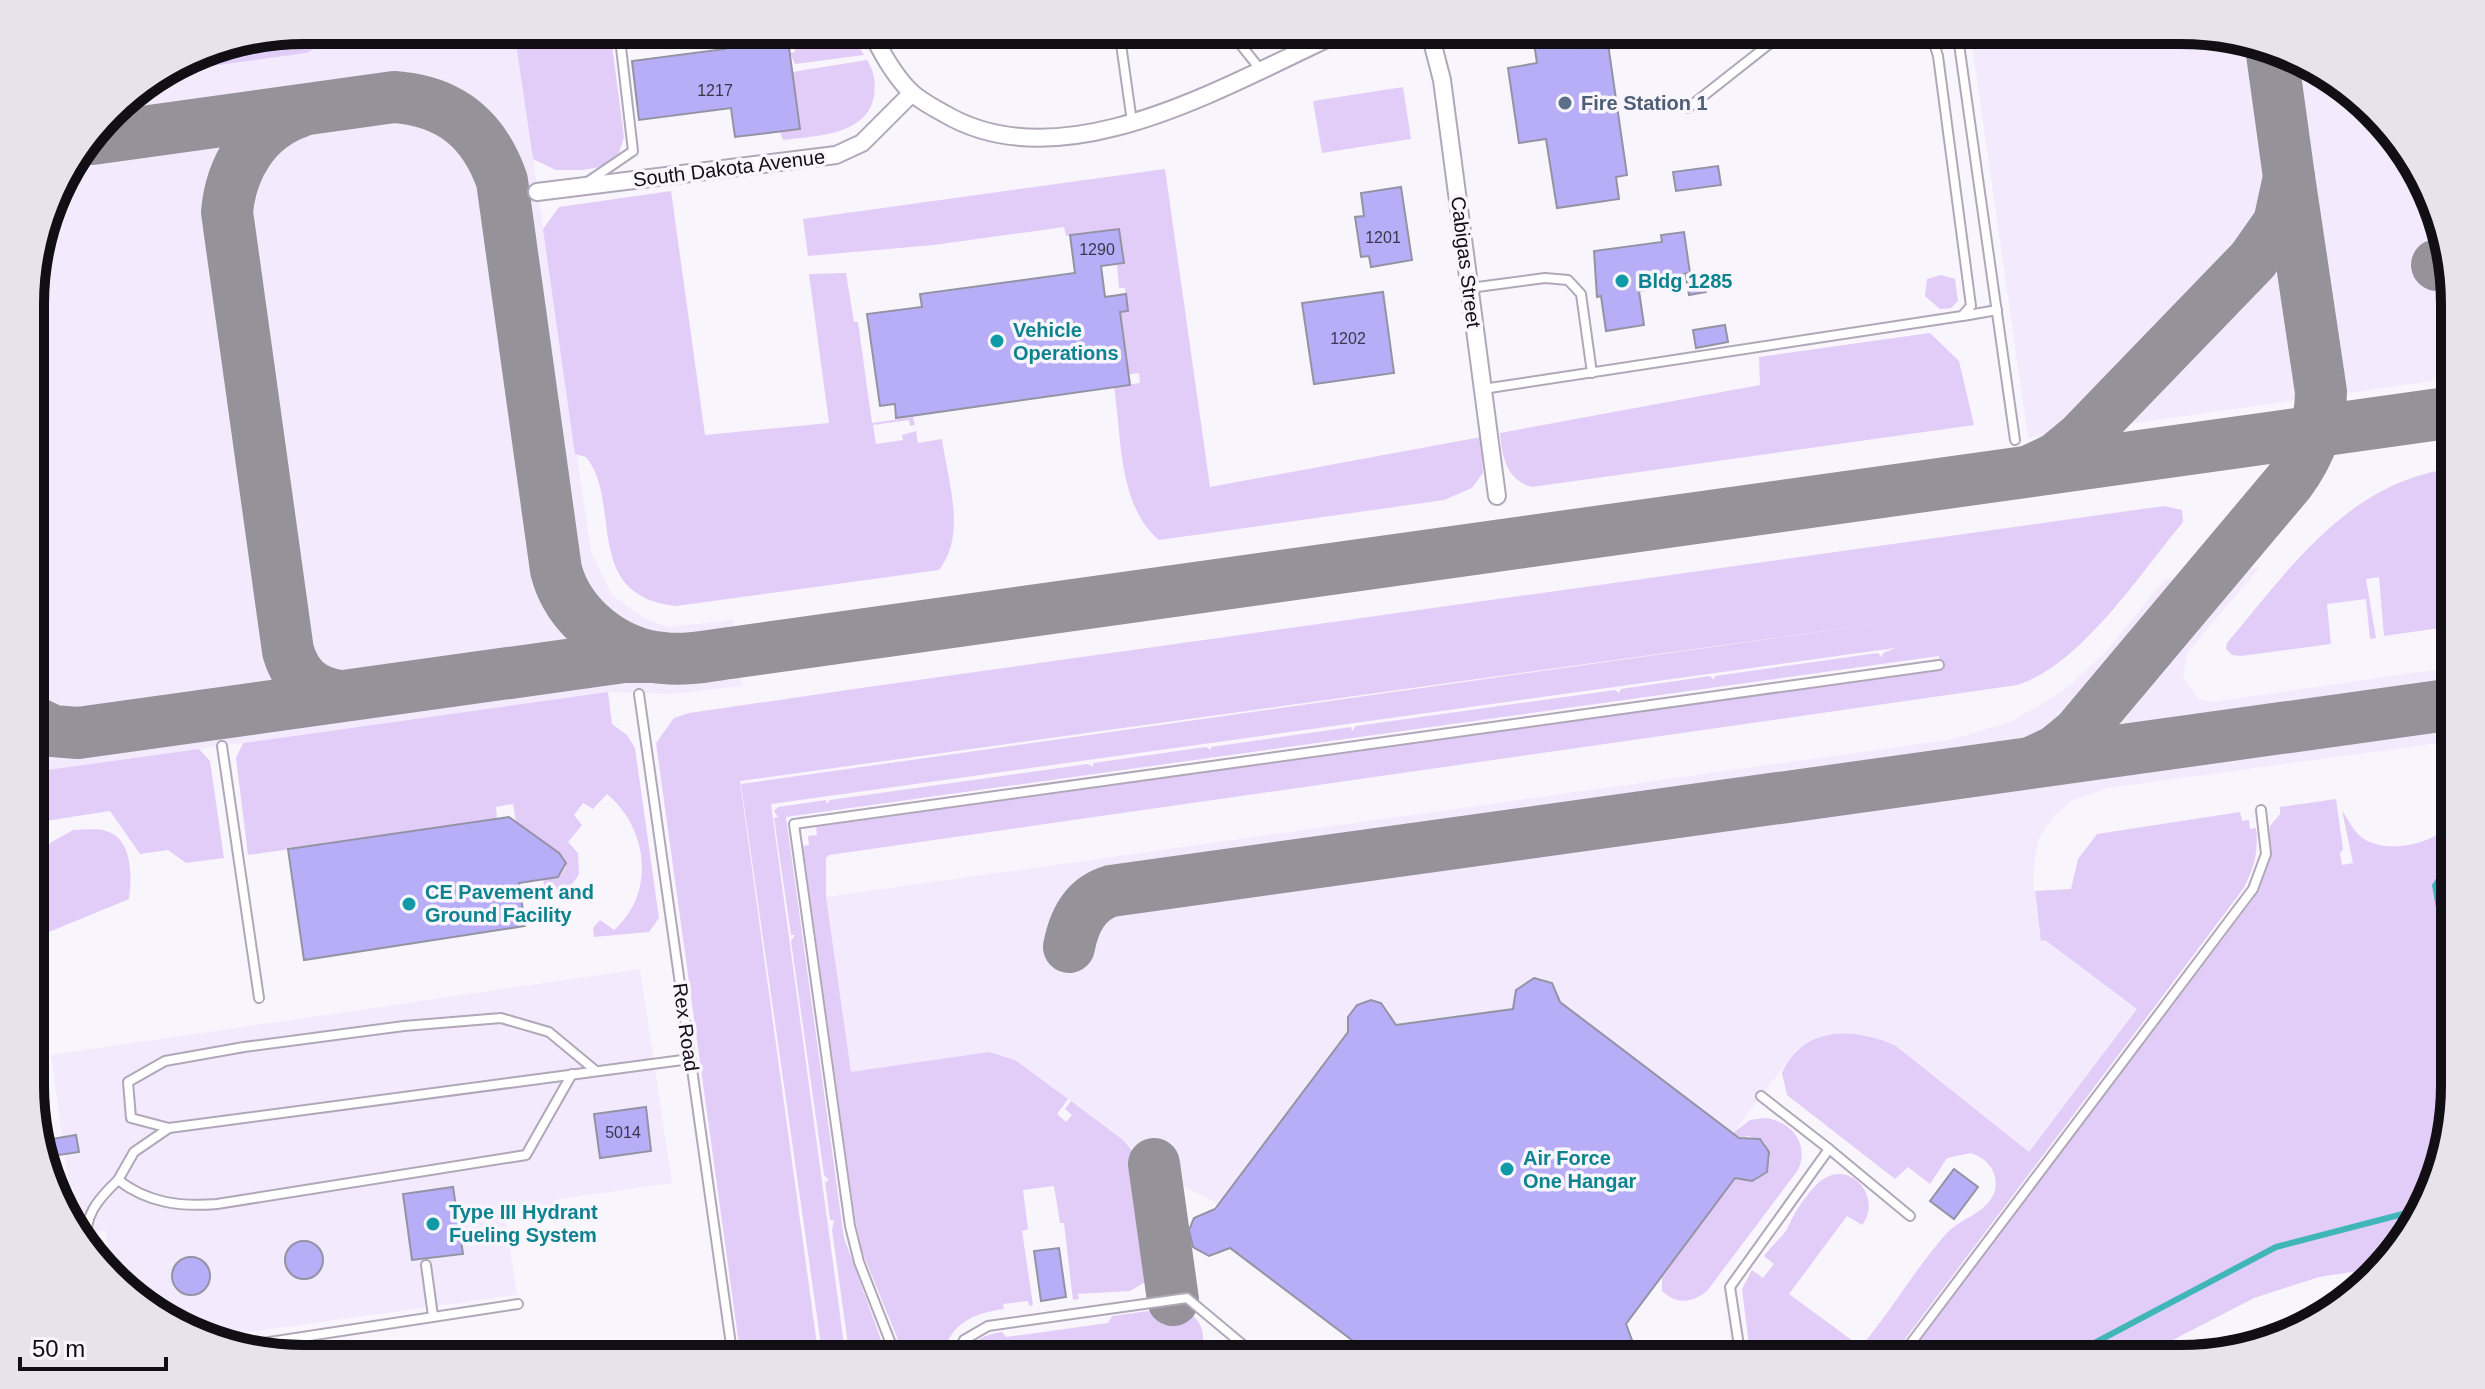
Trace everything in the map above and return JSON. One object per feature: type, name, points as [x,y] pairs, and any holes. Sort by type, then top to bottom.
[{"type":"street","points":[[877,45],[912,93],[968,126],[1024,138],[1081,136],[1132,123],[1260,69],[1302,44]]},
{"type":"street","name":"Cabigas Street","points":[[1433,44],[1442,80],[1497,496]]},
{"type":"street","name":"South Dakota Avenue","points":[[537,192],[836,155],[868,138],[912,93]]},
{"type":"lane","points":[[1241,44],[1260,69]]},
{"type":"lane","points":[[1688,108],[1769,44]]},
{"type":"lane","points":[[1934,44],[1971,306],[1962,316]]},
{"type":"lane","points":[[1959,44],[2015,440]]},
{"type":"lane","points":[[581,186],[633,151],[621,45]]},
{"type":"lane","points":[[1121,45],[1132,123]]},
{"type":"lane","points":[[1470,288],[1545,278],[1568,280],[1581,294],[1592,373]]},
{"type":"lane","points":[[1483,389],[1997,310]]},
{"type":"lane","points":[[891,1345],[859,1262],[850,1226],[794,824],[1939,665]]},
{"type":"lane","name":"Rex Road","points":[[639,694],[731,1345]]},
{"type":"lane","points":[[222,746],[259,998]]},
{"type":"lane","points":[[1910,1344],[2253,889],[2266,854],[2261,810]]},
{"type":"lane","points":[[596,1071],[549,1032],[501,1018],[404,1026],[244,1047],[165,1061],[128,1082],[131,1118],[169,1128],[690,1059]]},
{"type":"lane","points":[[118,1180],[134,1192],[178,1207],[217,1204],[526,1155],[572,1074]]},
{"type":"lane","points":[[1761,1096],[1910,1216]]},
{"type":"lane","points":[[87,1227],[94,1203],[118,1180],[134,1152],[169,1128]]},
{"type":"lane","points":[[1739,1344],[1730,1287],[1829,1149]]},
{"type":"lane","points":[[426,1265],[433,1316]]},
{"type":"lane","points":[[962,1345],[988,1326],[1187,1298],[1243,1345]]},
{"type":"lane","points":[[267,1342],[518,1304]]},
{"type":"shaded area","points":[[1972,44],[2215,46],[2280,64],[2311,79],[2365,120],[2406,174],[2427,221],[2436,253],[2440,287],[2440,380],[2028,438]]},
{"type":"shaded area","points":[[321,45],[516,45],[591,551],[612,595],[645,619],[668,627],[733,620],[742,686],[672,694],[609,692],[44,770],[44,304],[46,270],[58,221],[79,174],[109,133],[146,98],[174,79],[192,70],[307,53]]},
{"type":"shaded area","points":[[321,45],[307,53],[195,69],[253,49]]},
{"type":"shaded area","points":[[516,45],[612,45],[624,137],[619,153],[601,167],[582,170],[556,170],[533,159]]},
{"type":"shaded area","points":[[794,45],[858,45],[864,55],[795,64],[790,53],[795,52]]},
{"type":"shaded area","points":[[867,60],[873,73],[875,91],[869,109],[861,119],[838,132],[783,140],[780,132],[800,129],[792,72]]},
{"type":"shaded area","points":[[1403,87],[1411,139],[1322,153],[1313,101]]},
{"type":"shaded area","points":[[1165,169],[1210,487],[1481,437],[1483,473],[1472,488],[1444,500],[1159,540],[1136,509],[1121,449],[1114,387],[1140,383],[1139,373],[1116,376],[1105,297],[1108,296],[1111,313],[1128,311],[1125,288],[1119,288],[1117,265],[1124,263],[1119,229],[1066,236],[1064,227],[934,245],[808,256],[803,219]]},
{"type":"shaded area","points":[[671,191],[705,435],[829,423],[809,274],[846,273],[854,322],[858,322],[872,423],[913,417],[915,425],[910,426],[909,420],[873,425],[876,444],[903,440],[902,435],[916,431],[918,443],[942,439],[954,524],[947,556],[939,570],[676,606],[646,599],[627,585],[609,545],[597,476],[586,457],[575,454],[543,229],[559,207]]},
{"type":"shaded area","points":[[1941,275],[1955,279],[1958,301],[1951,308],[1940,309],[1925,296],[1927,279]]},
{"type":"shaded area","points":[[1930,333],[1959,361],[1974,425],[1532,487],[1511,473],[1504,459],[1500,433],[1760,385],[1759,357]]},
{"type":"shaded area","points":[[2440,471],[2440,628],[2384,636],[2379,577],[2366,579],[2376,638],[2370,639],[2366,599],[2327,604],[2331,644],[2241,656],[2232,655],[2226,649],[2227,643],[2275,586],[2325,532],[2352,509],[2416,476]]},
{"type":"shaded area","points":[[2164,506],[2182,510],[2183,522],[2108,616],[2064,658],[2041,674],[2017,685],[829,855],[826,858],[826,897],[851,1072],[989,1052],[1015,1060],[1068,1099],[1057,1114],[1066,1122],[1072,1115],[1065,1109],[1071,1101],[1123,1140],[1137,1156],[1153,1257],[1147,1281],[1130,1291],[1078,1294],[1079,1299],[1073,1300],[1064,1223],[1060,1223],[1054,1186],[1023,1190],[1028,1229],[1022,1231],[1033,1305],[1029,1306],[1028,1301],[1003,1304],[1004,1309],[972,1318],[956,1329],[946,1345],[898,1345],[861,1249],[803,846],[809,845],[808,836],[817,835],[816,827],[1940,669],[1939,656],[786,817],[844,1238],[883,1345],[848,1345],[832,1230],[834,1220],[830,1220],[825,1182],[829,1180],[824,1175],[791,941],[795,935],[791,935],[774,818],[778,817],[774,811],[778,807],[826,800],[827,804],[830,800],[1088,764],[1093,767],[1093,763],[1206,747],[1211,750],[1211,747],[1351,727],[1352,731],[1356,726],[1615,690],[1619,693],[1621,689],[1710,676],[1714,680],[1715,676],[1878,653],[1882,657],[1883,653],[1895,648],[771,804],[844,1345],[821,1345],[741,784],[1890,622],[740,781],[817,1345],[739,1345],[656,743],[674,718],[689,713]]},
{"type":"shaded area","points":[[2260,567],[2188,652],[2183,677],[2198,698],[2211,702],[2440,669],[2440,743],[2108,788],[2071,801],[2053,817],[2040,836],[2035,858],[2033,881],[2041,940],[2138,1009],[2029,1152],[1896,1046],[1833,1034],[1797,1049],[1733,1133],[1560,1002],[1552,983],[1539,977],[1519,986],[1515,995],[1516,1008],[1392,1026],[1389,1011],[1381,1003],[1371,1000],[1357,1005],[1348,1017],[1348,1032],[1218,1204],[1180,1184],[1015,1060],[989,1052],[851,1073],[826,897],[1954,739],[2012,721],[2062,692],[2103,655],[2164,580]]},
{"type":"shaded area","points":[[608,692],[612,724],[627,735],[635,748],[659,918],[649,932],[594,937],[593,928],[600,920],[614,930],[627,915],[641,880],[642,861],[631,824],[607,794],[593,809],[583,803],[574,815],[582,825],[568,842],[578,853],[579,874],[569,887],[556,893],[545,891],[543,879],[561,875],[566,867],[564,858],[516,822],[513,804],[496,807],[497,819],[248,855],[236,758],[243,743]]},
{"type":"shaded area","points":[[199,749],[210,761],[224,858],[186,863],[168,850],[140,854],[110,811],[44,821],[44,770]]},
{"type":"shaded area","points":[[2336,799],[2343,849],[2340,853],[2342,865],[2353,863],[2342,810],[2360,836],[2382,845],[2409,845],[2440,833],[2440,1102],[2436,1136],[2427,1168],[2406,1215],[2364,1270],[2319,1277],[2254,1298],[2165,1344],[1917,1344],[2253,899],[2267,868],[2270,826],[2280,814],[2280,807]]},
{"type":"shaded area","points":[[2240,812],[2242,821],[2249,820],[2250,829],[2256,828],[2257,844],[2255,860],[2243,889],[1901,1344],[1863,1344],[1946,1234],[1981,1210],[1992,1198],[1995,1178],[1982,1158],[1971,1153],[1947,1158],[1930,1184],[1908,1167],[1895,1179],[1787,1095],[1782,1073],[1791,1057],[1816,1038],[1847,1034],[1880,1040],[1896,1046],[2029,1152],[2137,1009],[2045,940],[2041,941],[2035,891],[2071,889],[2078,859],[2097,834]]},
{"type":"shaded area","points":[[94,829],[115,835],[129,860],[129,899],[44,934],[44,857],[50,843],[73,830]]},
{"type":"shaded area","points":[[640,969],[672,1183],[553,1200],[554,1208],[505,1214],[517,1295],[232,1334],[174,1310],[146,1291],[110,1257],[105,1230],[90,1232],[88,1229],[70,1197],[74,1196],[73,1187],[69,1187],[51,1055]]},
{"type":"shaded area","points":[[1765,1118],[1783,1124],[1796,1135],[1802,1151],[1798,1170],[1707,1291],[1690,1300],[1673,1299],[1662,1291],[1662,1278],[1735,1178],[1752,1181],[1767,1171],[1770,1158],[1765,1143],[1749,1136],[1740,1138],[1733,1133],[1750,1120]]},
{"type":"shaded area","points":[[1843,1174],[1853,1178],[1861,1184],[1869,1204],[1862,1225],[1847,1216],[1789,1294],[1857,1344],[1749,1344],[1742,1289],[1752,1270],[1763,1278],[1774,1264],[1764,1256],[1786,1231],[1817,1184],[1833,1175]]},
{"type":"shaded area","points":[[1180,1309],[1200,1324],[1202,1345],[974,1345],[995,1333],[1002,1332],[1006,1337],[1108,1323],[1112,1316]]},
{"type":"shaded area","points":[[414,1340],[414,1345],[337,1345]]},
{"type":"water","points":[[2440,872],[2440,931],[2432,885]]},
{"type":"building","name":"Fire Station 1","points":[[1534,44],[1584,44],[1584,48],[1608,44],[1627,175],[1616,177],[1619,199],[1557,208],[1546,139],[1519,143],[1508,68],[1537,63]]},
{"type":"building","points":[[724,45],[789,45],[800,129],[735,137],[731,108],[639,120],[632,61],[725,49]]},
{"type":"building","points":[[1718,166],[1721,185],[1676,191],[1673,172]]},
{"type":"building","points":[[1401,187],[1412,260],[1371,267],[1369,256],[1361,257],[1355,217],[1364,216],[1361,193]]},
{"type":"building","name":"Vehicle Operations","points":[[1119,229],[1124,263],[1101,266],[1105,297],[1126,294],[1128,311],[1120,312],[1130,385],[896,418],[895,404],[880,406],[867,314],[922,307],[920,294],[1075,273],[1070,235]]},
{"type":"building","name":"Bldg 1285","points":[[1684,232],[1690,273],[1645,280],[1647,290],[1639,291],[1644,325],[1606,331],[1601,296],[1597,297],[1594,251],[1662,242],[1661,235]]},
{"type":"building","points":[[1703,274],[1706,292],[1689,295],[1686,276]]},
{"type":"building","points":[[1383,292],[1394,373],[1314,384],[1302,303]]},
{"type":"building","points":[[1725,325],[1728,342],[1696,348],[1693,330]]},
{"type":"building","name":"CE Pavement and Ground Facility","points":[[509,817],[559,853],[566,863],[558,877],[519,883],[525,926],[304,960],[288,849]]},
{"type":"building","name":"Air Force One Hangar","points":[[1534,978],[1552,983],[1560,1002],[1739,1138],[1760,1139],[1769,1152],[1767,1172],[1752,1181],[1735,1178],[1626,1324],[1631,1344],[1358,1344],[1230,1248],[1209,1256],[1193,1247],[1189,1230],[1194,1218],[1215,1209],[1348,1032],[1348,1017],[1357,1005],[1371,1000],[1381,1003],[1396,1025],[1513,1009],[1516,990]]},
{"type":"building","points":[[646,1107],[651,1151],[600,1158],[594,1114]]},
{"type":"building","points":[[76,1135],[79,1152],[54,1156],[50,1139]]},
{"type":"building","points":[[1954,1169],[1978,1187],[1954,1219],[1930,1201]]},
{"type":"building","name":"Type III Hydrant Fueling System","points":[[453,1187],[463,1254],[412,1260],[403,1194]]},
{"type":"building","points":[[304,1241],[317,1247],[323,1260],[317,1273],[304,1279],[291,1273],[285,1260],[291,1247]]},
{"type":"building","points":[[1059,1248],[1066,1297],[1041,1301],[1034,1251]]},
{"type":"building","points":[[191,1257],[204,1263],[210,1276],[204,1289],[191,1295],[178,1289],[172,1276],[178,1263]]},
{"type":"waterway","points":[[2092,1344],[2276,1247],[2407,1213]]},
{"type":"taxiway","points":[[2034,469],[2057,458],[2081,438],[2253,260],[2279,223],[2289,177],[2273,62]]},
{"type":"taxiway","points":[[106,137],[394,97],[432,104],[462,121],[475,133],[502,181],[556,570],[562,587],[582,617],[611,641],[645,655],[663,658],[710,656],[2440,414]]},
{"type":"taxiway","points":[[299,112],[270,128],[248,151],[234,180],[227,212],[288,651],[295,669],[306,682],[321,691],[340,696]]},
{"type":"taxiway","points":[[2035,761],[2056,751],[2078,733],[2289,482],[2308,451],[2319,417],[2321,392],[2289,177]]},
{"type":"taxiway","points":[[44,727],[53,731],[78,733],[624,657],[651,657]]},
{"type":"taxiway","points":[[1069,947],[1082,912],[1094,899],[1111,891],[2440,706]]},
{"type":"taxiway","points":[[1154,1164],[1173,1300]]},
{"type":"place","name":"Fire Station 1","points":[[1565,103]]},
{"type":"place","name":"Bldg 1285","points":[[1622,281]]},
{"type":"place","name":"Vehicle Operations","points":[[997,341]]},
{"type":"place","name":"CE Pavement and Ground Facility","points":[[409,904]]},
{"type":"place","name":"Air Force One Hangar","points":[[1507,1169]]},
{"type":"place","name":"Type III Hydrant Fueling System","points":[[433,1224]]}]
